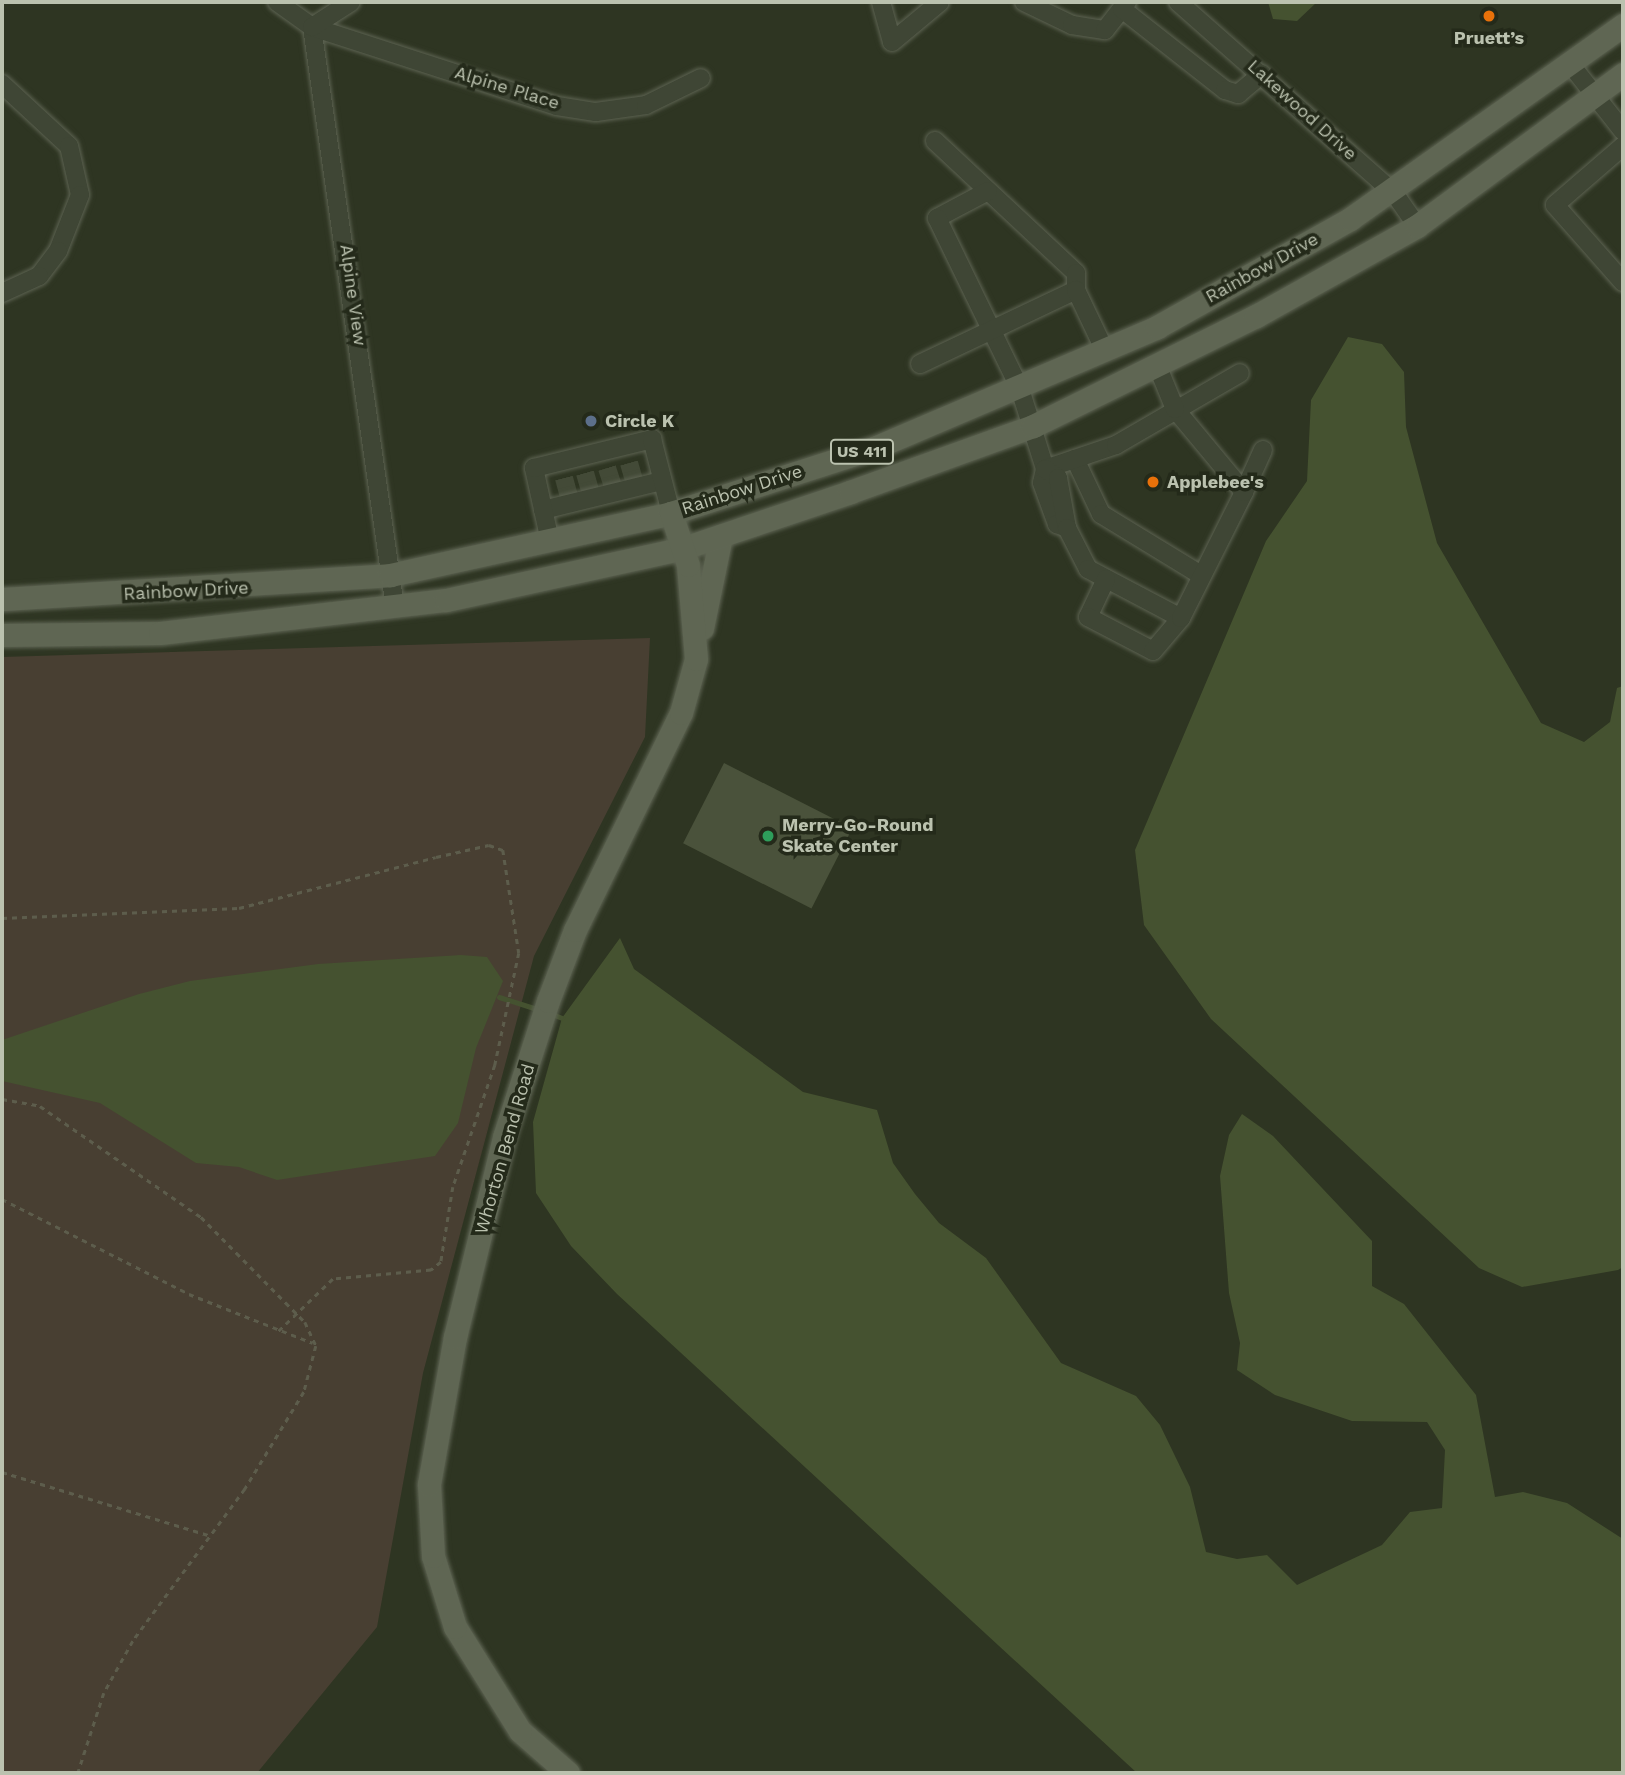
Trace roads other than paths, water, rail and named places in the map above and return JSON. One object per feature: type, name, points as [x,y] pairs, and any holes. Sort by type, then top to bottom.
[{"type":"main road","name":"Rainbow Drive","points":[[2,599],[390,575],[671,513],[874,448],[1020,389],[1105,351],[1394,193],[1623,25]]},
{"type":"main road","name":"Rainbow Drive","points":[[2,635],[160,633],[395,607],[684,548],[721,536],[1033,426],[1157,365],[1417,226],[1623,74]]},
{"type":"main road","name":"Whorton Bend Road","points":[[568,1773],[520,1731],[455,1627],[433,1556],[432,1451],[504,1138],[548,1001],[575,930],[681,713],[698,641],[684,548],[671,513]]},
{"type":"main road","points":[[698,641],[721,536]]},
{"type":"street","points":[[278,2],[312,27],[351,2]]},
{"type":"street","points":[[881,2],[892,42],[940,2]]},
{"type":"street","points":[[1024,2],[1072,25],[1105,30],[1125,5],[1226,90],[1238,94],[1262,74]]},
{"type":"street","name":"Lakewood Drive","points":[[1178,2],[1394,193],[1417,226]]},
{"type":"street","name":"Alpine Place","points":[[312,27],[596,112],[646,105],[701,78]]},
{"type":"street","name":"Alpine View","points":[[312,27],[395,607]]},
{"type":"street","points":[[1571,65],[1623,131]]},
{"type":"street","points":[[2,84],[69,146],[80,195],[58,251],[39,276],[2,293]]},
{"type":"street","points":[[934,141],[1076,273],[1076,290],[1105,351]]},
{"type":"street","points":[[1623,146],[1555,205],[1623,282]]},
{"type":"street","points":[[988,191],[937,219],[1020,389],[1045,469],[1042,483],[1057,524],[1067,528],[1088,569],[1181,618]]},
{"type":"street","points":[[920,364],[991,333],[1076,290]]},
{"type":"street","points":[[1157,365],[1175,409],[1244,492]]},
{"type":"street","points":[[1045,469],[1116,446],[1240,373]]},
{"type":"street","points":[[543,510],[614,489],[652,439],[671,513]]},
{"type":"street","points":[[1106,579],[1088,617],[1153,652],[1181,618],[1263,450]]},
{"type":"street","points":[[1075,459],[1101,514],[1200,575]]},
{"type":"street","points":[[550,541],[534,468],[562,470],[605,460],[661,481]]},
{"type":"waterway","points":[[499,997],[540,1010]]},
{"type":"waterway","points":[[549,1013],[562,1018]]},
{"type":"tunnel","points":[[629,463],[634,480]]},
{"type":"tunnel","points":[[607,468],[613,486]]},
{"type":"tunnel","points":[[585,473],[590,491]]},
{"type":"tunnel","points":[[564,478],[569,497]]},
{"type":"place","name":"Pruett’s","points":[[1489,16]]},
{"type":"place","name":"Circle K","points":[[591,421]]},
{"type":"place","name":"Applebee's","points":[[1153,482]]},
{"type":"place","name":"Merry-Go-Round Skate Center","points":[[768,836]]}]
